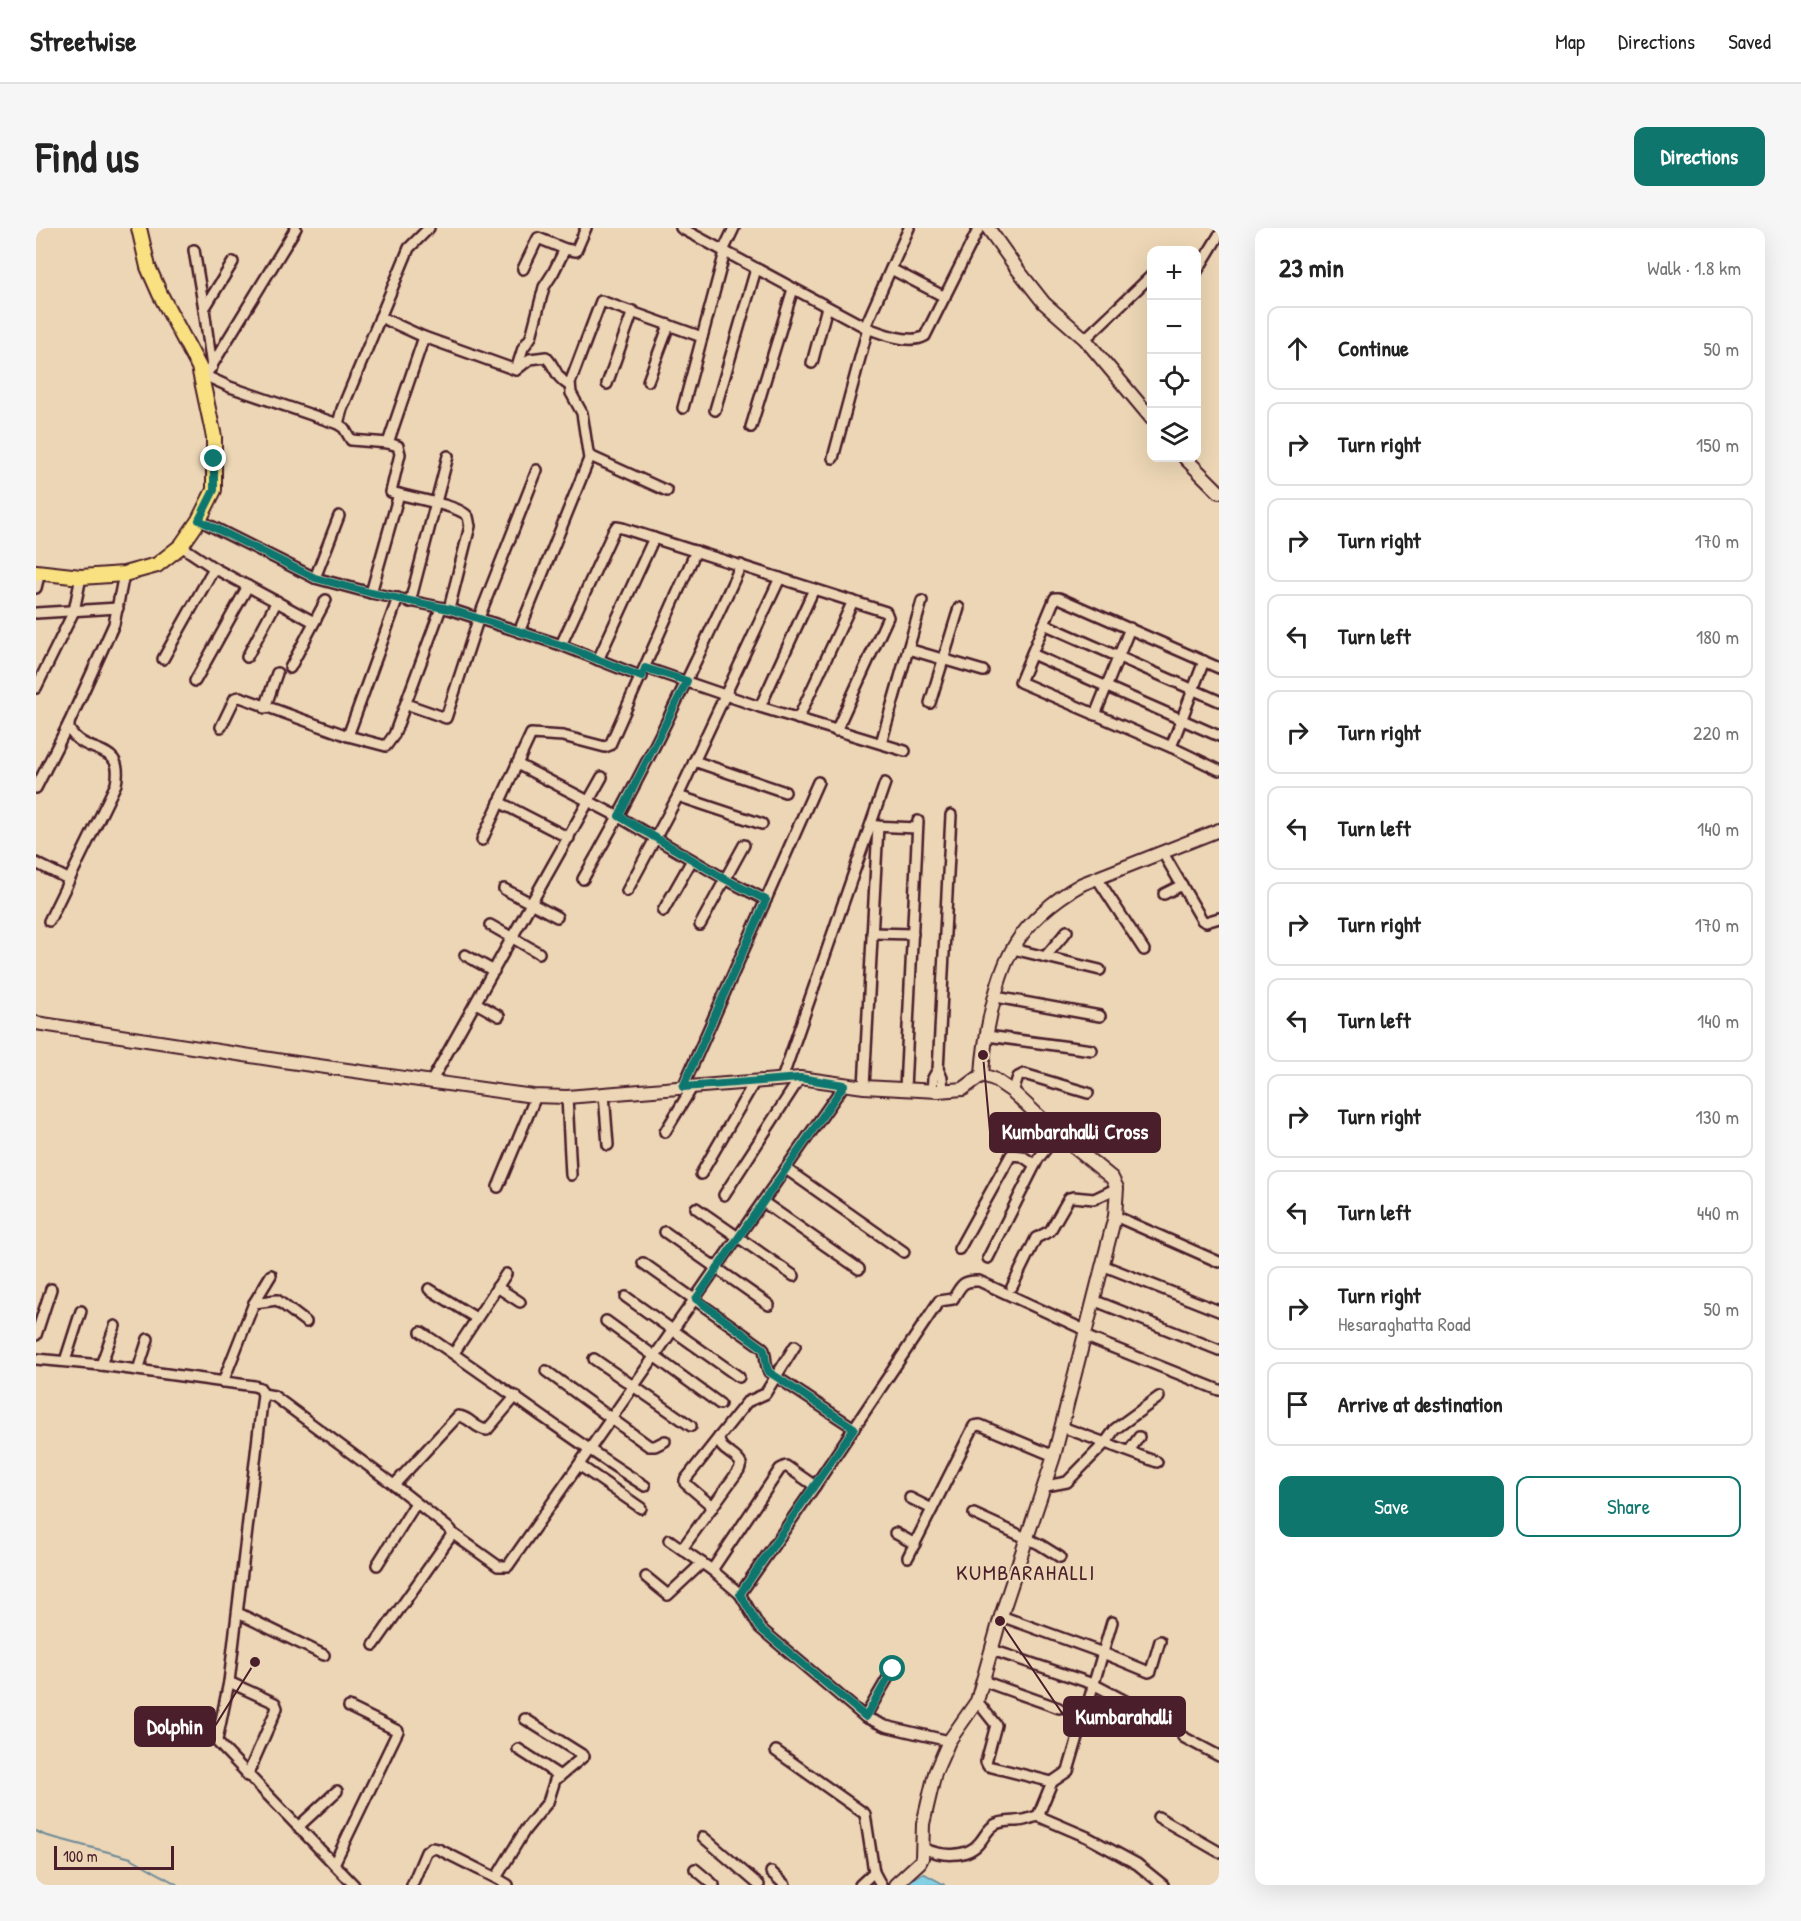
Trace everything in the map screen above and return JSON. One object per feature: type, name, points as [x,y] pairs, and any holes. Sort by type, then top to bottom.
[{"type":"main road","points":[[38,572],[81,577],[124,574],[158,565],[181,546],[199,520],[214,490],[214,437],[204,380],[148,267],[139,228]]},
{"type":"street","points":[[221,727],[235,698],[240,697],[265,708],[348,736],[386,746],[394,735],[445,608],[470,526],[467,516],[461,511],[391,491],[400,449],[395,444],[351,440],[344,428],[338,424],[204,380],[296,228]]},
{"type":"street","points":[[338,424],[409,248],[429,228]]},
{"type":"street","points":[[523,269],[538,238],[576,251],[586,228]]},
{"type":"street","points":[[681,228],[867,328],[887,336],[917,340],[925,336],[979,228]]},
{"type":"street","points":[[683,408],[724,251],[734,228]]},
{"type":"street","points":[[833,458],[867,328],[909,228]]},
{"type":"street","points":[[988,228],[1044,303],[1086,339],[1147,413]]},
{"type":"street","points":[[1201,266],[1219,236]]},
{"type":"street","points":[[516,370],[523,348],[531,337],[544,287],[554,273],[565,249]]},
{"type":"street","points":[[194,250],[212,367]]},
{"type":"street","points":[[204,309],[232,262]]},
{"type":"street","points":[[715,410],[756,269]]},
{"type":"street","points":[[891,269],[945,297]]},
{"type":"street","points":[[1086,339],[1147,280]]},
{"type":"street","points":[[751,427],[793,289]]},
{"type":"street","points":[[570,386],[601,301],[702,337]]},
{"type":"street","points":[[812,363],[827,307]]},
{"type":"street","points":[[607,384],[633,311]]},
{"type":"street","points":[[380,317],[424,337],[516,370]]},
{"type":"street","points":[[648,381],[669,325]]},
{"type":"street","points":[[388,442],[424,337]]},
{"type":"street","points":[[516,370],[530,359],[546,357],[552,362],[559,379],[570,386],[582,414],[590,456],[519,632]]},
{"type":"street","points":[[410,602],[448,456]]},
{"type":"street","points":[[590,456],[667,491]]},
{"type":"street","points":[[1189,462],[1219,492]]},
{"type":"street","points":[[406,704],[446,718],[478,620],[537,470]]},
{"type":"street","points":[[371,593],[399,494]]},
{"type":"street","points":[[315,578],[339,516]]},
{"type":"street","points":[[199,520],[315,578],[371,593],[445,608],[561,645],[598,660],[687,681],[760,707],[906,751]]},
{"type":"street","points":[[561,645],[616,528],[741,565],[886,612],[888,616],[837,731]]},
{"type":"street","points":[[598,660],[654,538]]},
{"type":"street","points":[[181,546],[214,568],[314,621]]},
{"type":"street","points":[[482,840],[533,733],[563,736],[605,747],[610,745],[696,551]]},
{"type":"street","points":[[583,879],[619,816],[687,681],[741,565]]},
{"type":"street","points":[[163,659],[214,568]]},
{"type":"street","points":[[36,588],[38,572]]},
{"type":"street","points":[[36,788],[69,723],[114,624],[124,574]]},
{"type":"street","points":[[36,688],[74,611],[81,577]]},
{"type":"street","points":[[627,891],[678,796],[780,578]]},
{"type":"street","points":[[195,681],[248,586]]},
{"type":"street","points":[[760,707],[814,589]]},
{"type":"street","points":[[348,736],[398,598]]},
{"type":"street","points":[[1219,668],[1130,628],[1059,598],[1054,598],[1021,684],[1171,747],[1219,770]]},
{"type":"street","points":[[290,668],[326,600]]},
{"type":"street","points":[[247,657],[277,601]]},
{"type":"street","points":[[798,719],[854,601]]},
{"type":"street","points":[[881,743],[922,601]]},
{"type":"street","points":[[36,613],[118,608]]},
{"type":"street","points":[[930,703],[959,608]]},
{"type":"street","points":[[1044,624],[1219,701]]},
{"type":"street","points":[[1095,715],[1130,628]]},
{"type":"street","points":[[908,649],[983,671]]},
{"type":"street","points":[[1032,654],[1219,736]]},
{"type":"street","points":[[1171,747],[1204,661]]},
{"type":"street","points":[[265,708],[278,673]]},
{"type":"street","points":[[49,921],[112,794],[119,771],[113,757],[72,735],[69,723]]},
{"type":"street","points":[[694,761],[785,792]]},
{"type":"street","points":[[517,764],[619,816],[655,839],[766,900]]},
{"type":"street","points":[[431,1082],[602,777]]},
{"type":"street","points":[[665,1132],[688,1087],[818,782]]},
{"type":"street","points":[[782,1079],[874,826],[885,783]]},
{"type":"street","points":[[678,796],[762,824]]},
{"type":"street","points":[[499,802],[569,838]]},
{"type":"street","points":[[937,1091],[942,1078],[938,1071],[951,815]]},
{"type":"street","points":[[874,826],[918,824],[905,1089]]},
{"type":"street","points":[[864,1087],[872,933],[874,826]]},
{"type":"street","points":[[982,1075],[983,1055],[1003,973],[1012,949],[1029,927],[1064,894],[1097,878],[1219,830]]},
{"type":"street","points":[[700,925],[744,845]]},
{"type":"street","points":[[1163,853],[1202,920],[1206,922],[1219,918]]},
{"type":"street","points":[[663,911],[692,860]]},
{"type":"street","points":[[36,864],[68,879]]},
{"type":"street","points":[[1097,878],[1144,950]]},
{"type":"street","points":[[1164,894],[1182,885]]},
{"type":"street","points":[[504,889],[557,917]]},
{"type":"street","points":[[490,925],[539,952]]},
{"type":"street","points":[[1045,957],[1067,931]]},
{"type":"street","points":[[872,933],[913,934]]},
{"type":"street","points":[[1012,949],[1100,970]]},
{"type":"street","points":[[465,955],[494,970]]},
{"type":"street","points":[[996,997],[1100,1016]]},
{"type":"street","points":[[476,1003],[499,1016]]},
{"type":"street","points":[[36,1023],[283,1061],[536,1096],[567,1097],[800,1078],[864,1087],[937,1091],[963,1089],[982,1075]]},
{"type":"street","points":[[987,1036],[1092,1050]]},
{"type":"street","points":[[1013,1092],[1018,1077],[1024,1074],[1088,1093]]},
{"type":"street","points":[[895,1885],[920,1862],[923,1848],[923,1824],[935,1773],[949,1741],[977,1701],[1001,1616],[1046,1486],[1115,1216],[1117,1188],[1112,1178],[1013,1092],[994,1079],[982,1075]]},
{"type":"street","points":[[724,1195],[800,1078]]},
{"type":"street","points":[[701,1174],[755,1081]]},
{"type":"street","points":[[263,1394],[274,1396],[498,1566],[507,1566],[844,1085]]},
{"type":"street","points":[[604,1094],[608,1145]]},
{"type":"street","points":[[498,1187],[536,1096]]},
{"type":"street","points":[[567,1097],[571,1175]]},
{"type":"street","points":[[988,1258],[1035,1165],[1059,1134]]},
{"type":"street","points":[[959,1249],[1011,1155],[1022,1156],[1035,1165]]},
{"type":"street","points":[[786,1169],[904,1252]]},
{"type":"street","points":[[1012,1287],[1036,1238],[1050,1231],[1069,1198],[1094,1199],[1117,1188]]},
{"type":"street","points":[[763,1202],[859,1269]]},
{"type":"street","points":[[696,1208],[794,1276]]},
{"type":"street","points":[[1115,1216],[1219,1262]]},
{"type":"street","points":[[665,1232],[769,1305]]},
{"type":"street","points":[[643,1263],[763,1348],[769,1372],[854,1428]]},
{"type":"street","points":[[1102,1265],[1219,1311]]},
{"type":"street","points":[[454,1353],[506,1274]]},
{"type":"street","points":[[223,1382],[254,1303],[271,1275]]},
{"type":"street","points":[[740,1594],[939,1301],[952,1299],[963,1283],[969,1280],[979,1281],[1085,1333],[1219,1390]]},
{"type":"street","points":[[497,1287],[520,1302]]},
{"type":"street","points":[[36,1335],[51,1289]]},
{"type":"street","points":[[429,1289],[476,1318]]},
{"type":"street","points":[[626,1297],[739,1377]]},
{"type":"street","points":[[254,1303],[277,1300],[306,1322]]},
{"type":"street","points":[[1094,1300],[1219,1350]]},
{"type":"street","points":[[65,1361],[81,1311]]},
{"type":"street","points":[[606,1321],[720,1404]]},
{"type":"street","points":[[101,1365],[115,1326]]},
{"type":"street","points":[[422,1332],[516,1396],[589,1451],[645,1486]]},
{"type":"street","points":[[138,1370],[148,1339]]},
{"type":"street","points":[[713,1507],[685,1480],[747,1402],[765,1394],[795,1346]]},
{"type":"street","points":[[36,1359],[101,1365],[260,1388],[263,1394],[238,1612],[218,1743],[247,1776],[354,1885]]},
{"type":"street","points":[[594,1359],[691,1425]]},
{"type":"street","points":[[546,1371],[649,1446],[665,1441]]},
{"type":"street","points":[[394,1485],[458,1416],[465,1417],[478,1428],[487,1430],[516,1396]]},
{"type":"street","points":[[1046,1486],[1067,1482],[1105,1443],[1115,1429],[1159,1397]]},
{"type":"street","points":[[908,1557],[974,1426],[980,1425],[1054,1456]]},
{"type":"street","points":[[1062,1427],[1158,1462]]},
{"type":"street","points":[[682,1549],[741,1464],[739,1459],[721,1446],[718,1442],[719,1437]]},
{"type":"street","points":[[1129,1451],[1139,1437]]},
{"type":"street","points":[[579,1465],[641,1508]]},
{"type":"street","points":[[712,1570],[780,1469],[786,1467],[815,1486]]},
{"type":"street","points":[[910,1498],[932,1509]]},
{"type":"street","points":[[377,1565],[416,1503]]},
{"type":"street","points":[[974,1514],[1060,1557]]},
{"type":"street","points":[[374,1645],[452,1533]]},
{"type":"street","points":[[896,1533],[915,1544]]},
{"type":"street","points":[[669,1540],[712,1570],[740,1594],[760,1628],[866,1717],[885,1726],[949,1741]]},
{"type":"street","points":[[646,1577],[668,1595],[702,1563]]},
{"type":"street","points":[[238,1612],[324,1655]]},
{"type":"street","points":[[1001,1616],[1150,1672],[1160,1641]]},
{"type":"street","points":[[1038,1816],[1052,1782],[1068,1771],[1112,1622]]},
{"type":"street","points":[[992,1650],[1093,1684],[1154,1716]]},
{"type":"street","points":[[866,1717],[893,1669]]},
{"type":"street","points":[[983,1681],[1059,1708]]},
{"type":"street","points":[[229,1682],[275,1703],[277,1708],[247,1776]]},
{"type":"street","points":[[977,1701],[996,1725],[986,1762],[988,1766],[1052,1782]]},
{"type":"street","points":[[334,1864],[398,1731],[349,1707]]},
{"type":"street","points":[[496,1878],[525,1830],[548,1802],[557,1778],[584,1756],[525,1719]]},
{"type":"street","points":[[1183,1737],[1219,1756]]},
{"type":"street","points":[[518,1749],[557,1778]]},
{"type":"street","points":[[776,1751],[865,1814],[874,1872],[881,1885]]},
{"type":"street","points":[[298,1827],[337,1791]]},
{"type":"street","points":[[923,1848],[936,1854],[961,1854],[972,1850],[980,1843],[995,1824],[1023,1821],[1038,1816],[1087,1837],[1137,1864],[1163,1885]]},
{"type":"street","points":[[1158,1817],[1219,1852]]},
{"type":"street","points":[[703,1837],[759,1885]]},
{"type":"street","points":[[414,1884],[426,1852],[431,1848],[438,1849],[508,1885]]},
{"type":"street","points":[[695,1869],[714,1885]]},
{"type":"street","points":[[771,1872],[785,1885]]},
{"type":"street","points":[[860,1885],[874,1872]]},
{"type":"water","points":[[923,1873],[945,1885],[903,1885]]},
{"type":"waterway","points":[[36,1831],[131,1858],[178,1885]]},
{"type":"place","name":"Kumbarahalli Cross","points":[[983,1055]]},
{"type":"place","name":"Kumbarahalli","points":[[1000,1621]]},
{"type":"place","name":"Dolphin","points":[[255,1662]]},
{"type":"district","name":"KUMBARAHALLI","points":[[1026,1572]]},
{"type":"route","points":[[214,459],[214,490],[199,520],[315,578],[371,593],[449,609],[561,645],[642,677],[645,668],[687,681],[619,816],[725,879],[766,900],[683,1087],[800,1078],[844,1085],[696,1299],[763,1348],[769,1372],[854,1428],[740,1594],[760,1628],[866,1717],[893,1669]]}]
